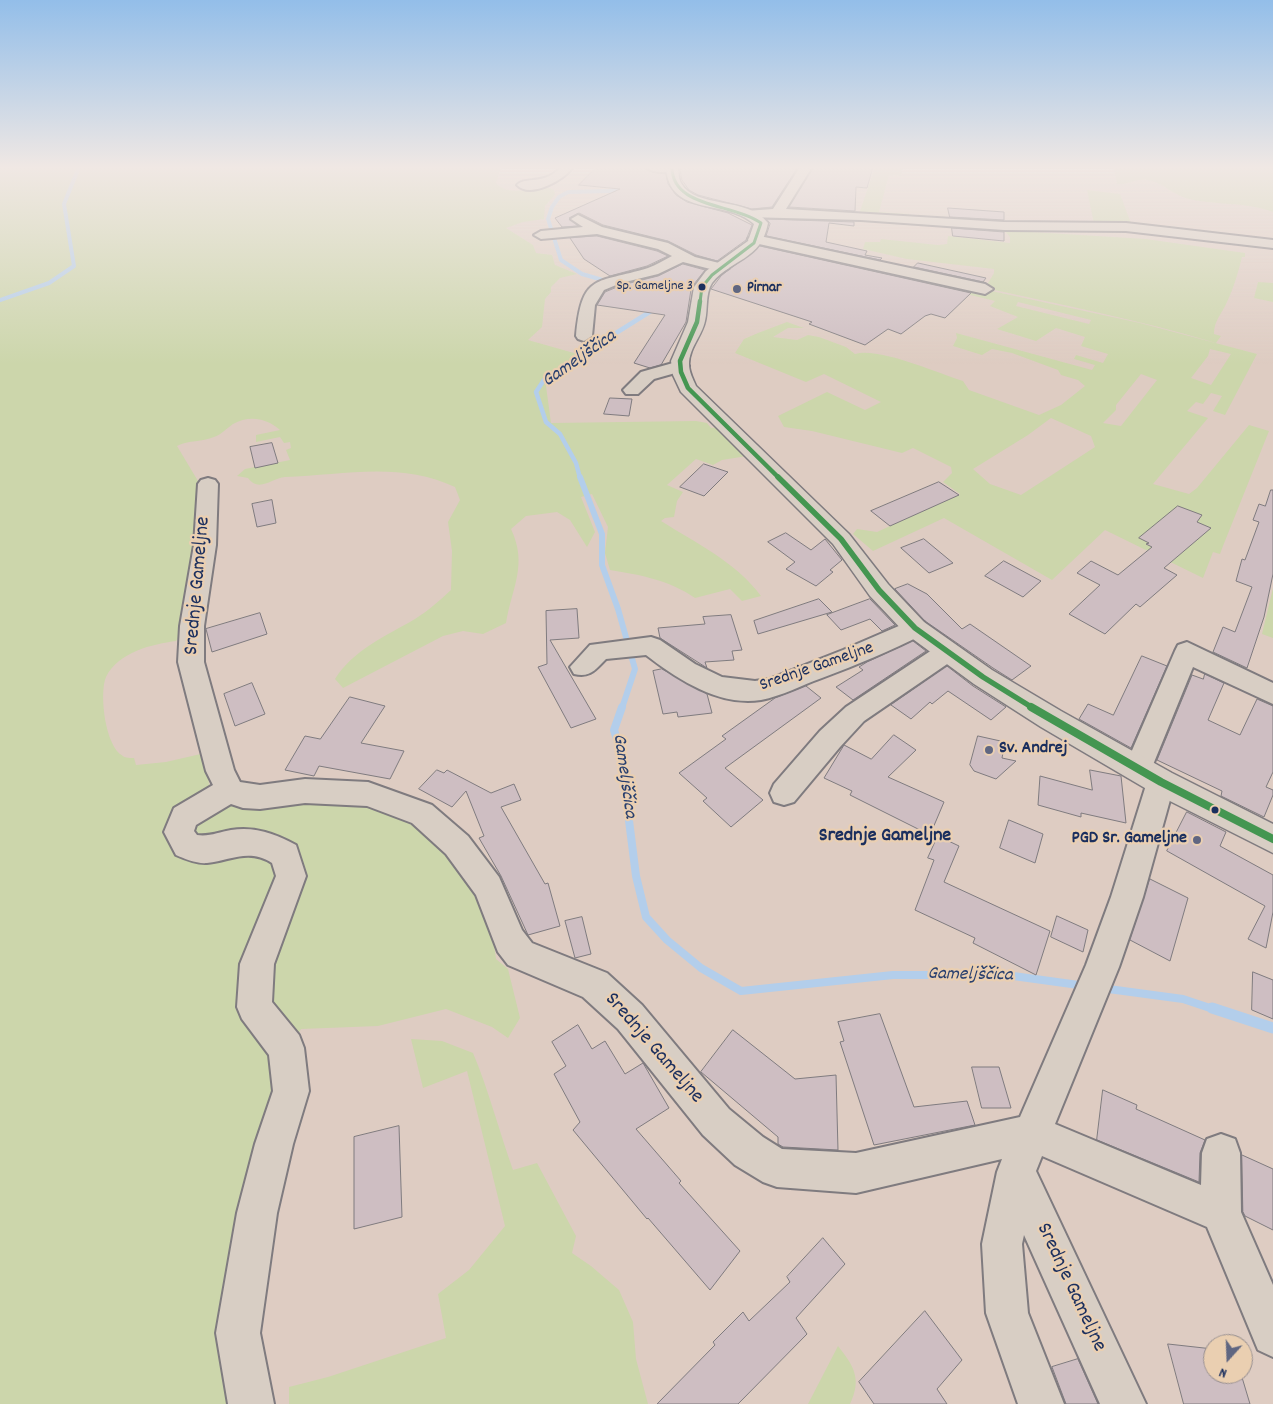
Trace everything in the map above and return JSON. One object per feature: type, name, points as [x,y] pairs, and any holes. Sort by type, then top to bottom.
[{"type":"street","points":[[544,235],[561,233],[599,236],[679,259],[722,268]]},
{"type":"street","points":[[595,233],[599,236]]},
{"type":"street","points":[[757,233],[752,244],[705,282],[700,291],[696,326],[682,355],[680,366],[688,388],[841,539],[879,590],[915,628],[983,677],[1051,720],[1150,776],[1273,839]]},
{"type":"street","points":[[1174,233],[1273,244]]},
{"type":"street","points":[[752,244],[901,286]]},
{"type":"street","points":[[752,244],[985,289]]},
{"type":"street","points":[[584,336],[589,300],[595,290],[610,282],[654,271],[679,259]]},
{"type":"street","points":[[632,390],[643,376],[657,370],[680,366]]},
{"type":"street","name":"Srednje Gameljne","points":[[208,484],[205,545],[192,626],[191,662],[220,771],[230,790],[243,796],[260,797],[305,791],[368,794],[422,814],[457,845],[488,887],[510,941],[520,954],[595,985],[630,1017],[716,1122],[749,1150],[777,1168],[856,1173],[1032,1133]]},
{"type":"street","name":"Srednje Gameljne","points":[[583,667],[599,651],[614,648],[651,646],[678,667],[719,686],[754,691],[773,687],[874,649],[915,628]]},
{"type":"street","points":[[1150,776],[1187,651],[1204,663],[1273,694]]},
{"type":"street","points":[[784,793],[830,739],[856,714],[947,652]]},
{"type":"street","name":"Srednje Gameljne","points":[[1041,1404],[1007,1313],[1002,1244],[1016,1172],[1102,967],[1127,897],[1150,776]]},
{"type":"street","points":[[230,790],[184,817],[179,832],[186,846],[206,850],[233,843],[268,844],[285,855],[290,876],[256,964],[254,1007],[286,1048],[291,1091],[274,1144],[257,1213],[238,1333],[251,1404]]},
{"type":"street","points":[[1032,1133],[1221,1213]]},
{"type":"street","points":[[1221,1153],[1221,1213],[1273,1335]]},
{"type":"street","name":"Srednje Gameljne","points":[[1016,1172],[1123,1404]]},
{"type":"green space","points":[[0,233],[513,233],[533,245],[536,253],[552,255],[555,265],[577,274],[560,278],[551,287],[551,292],[545,299],[542,327],[528,340],[581,355],[570,361],[580,363],[546,386],[551,423],[696,421],[707,423],[711,428],[721,427],[747,456],[722,460],[713,465],[696,459],[667,485],[683,492],[677,501],[674,517],[665,518],[661,521],[728,563],[761,596],[742,601],[730,589],[695,598],[675,587],[644,576],[610,570],[605,553],[608,527],[592,494],[581,497],[595,532],[587,547],[570,520],[557,512],[526,516],[511,529],[516,542],[518,565],[506,623],[483,634],[463,631],[443,636],[343,688],[335,679],[351,660],[371,644],[420,616],[451,590],[452,551],[448,522],[460,500],[455,487],[413,474],[392,472],[350,472],[285,477],[261,485],[257,484],[248,478],[237,476],[245,469],[290,460],[286,450],[291,448],[290,442],[284,443],[280,437],[256,442],[256,435],[280,430],[264,420],[258,419],[239,421],[217,436],[177,446],[201,486],[186,629],[176,641],[157,644],[127,655],[112,668],[106,677],[103,695],[105,719],[112,742],[117,751],[124,757],[134,758],[136,765],[166,762],[205,753],[209,784],[216,791],[325,799],[399,811],[463,866],[485,913],[493,937],[496,959],[508,969],[520,1018],[508,1038],[492,1027],[446,1009],[378,1026],[301,1029],[285,1059],[249,1227],[263,1404],[0,1404]]},
{"type":"green space","points":[[1006,233],[1040,233],[1146,239],[1245,253],[1245,257],[1242,257],[1232,291],[1215,325],[1214,334],[1221,336],[1216,343],[1130,320],[985,288],[994,273],[994,269],[907,259],[863,249],[865,242],[880,242],[881,239],[938,245],[947,244],[948,236],[1010,243],[1010,237]]},
{"type":"green space","points":[[1258,282],[1273,283],[1273,302],[1254,298]]},
{"type":"green space","points":[[945,284],[964,285],[1140,323],[1257,354],[1225,415],[1213,411],[1222,396],[1211,393],[1203,404],[1196,402],[1187,411],[1208,418],[1153,484],[1189,494],[1197,488],[1249,425],[1269,431],[1220,554],[1213,552],[1203,578],[1105,530],[1052,580],[944,518],[873,551],[853,534],[857,529],[877,532],[960,494],[943,482],[952,473],[951,467],[913,448],[902,453],[812,431],[784,427],[778,416],[827,392],[865,410],[881,402],[824,374],[806,382],[735,353],[744,339],[787,322],[804,328],[788,328],[773,337],[797,340],[808,335],[846,347],[855,354],[878,354],[893,357],[963,381],[969,390],[1039,415],[1061,405],[1085,386],[1078,380],[1061,375],[1058,370],[1012,353],[992,349],[982,355],[953,346],[957,338],[956,333],[1092,370],[1095,365],[1074,359],[1076,355],[1103,363],[1108,354],[1081,346],[1085,337],[1056,328],[1036,341],[997,329],[1018,317],[990,306],[995,301],[941,288]],"holes":[[[1018,302],[1091,320],[1089,324],[1016,306]],[[1210,349],[1231,354],[1211,385],[1191,378],[1208,356]],[[1141,374],[1157,380],[1121,426],[1103,423],[1116,410],[1116,405]],[[1051,418],[1091,436],[1095,447],[1021,495],[990,484],[973,469],[1028,435]]]},
{"type":"green space","points":[[1273,588],[1273,638],[1262,634]]},
{"type":"green space","points":[[411,1039],[442,1041],[473,1053],[513,1170],[537,1163],[576,1236],[572,1253],[591,1266],[619,1290],[633,1322],[636,1359],[648,1404],[289,1404],[289,1387],[328,1377],[446,1338],[438,1294],[469,1270],[505,1226],[467,1071],[423,1088]]},
{"type":"green space","points":[[838,1346],[855,1373],[854,1395],[850,1404],[808,1404]]},
{"type":"building","points":[[634,233],[749,233],[746,240],[717,261],[696,255],[668,241]]},
{"type":"building","points":[[767,233],[827,233],[826,242],[867,251],[865,255],[882,258],[880,260],[766,236]]},
{"type":"building","points":[[953,233],[1004,233],[1004,241],[953,236]]},
{"type":"building","points":[[597,236],[657,251],[668,256],[647,266],[610,276],[584,259],[570,238]]},
{"type":"building","points":[[760,246],[971,293],[945,318],[931,314],[925,316],[901,334],[888,329],[865,345],[809,324],[812,322],[711,289],[721,276]]},
{"type":"building","points":[[918,263],[986,278],[983,282],[914,267]]},
{"type":"building","points":[[683,264],[705,270],[694,284],[692,283],[686,322],[661,365],[650,368],[634,363],[665,315],[597,305],[605,292],[622,285],[658,276]]},
{"type":"building","points":[[610,398],[632,399],[629,416],[604,414]]},
{"type":"building","points":[[272,443],[278,463],[255,468],[250,447]]},
{"type":"building","points":[[704,464],[728,472],[704,496],[680,487]]},
{"type":"building","points":[[939,482],[959,495],[890,526],[871,511]]},
{"type":"building","points":[[1271,490],[1273,490],[1273,574],[1264,617],[1247,668],[1213,652],[1223,627],[1235,632],[1252,587],[1236,581],[1242,559],[1245,560],[1259,522],[1253,520],[1259,504],[1265,506]]},
{"type":"building","points":[[272,500],[276,523],[257,527],[252,504]]},
{"type":"building","points":[[1178,506],[1202,515],[1197,522],[1211,528],[1164,568],[1177,575],[1140,607],[1136,604],[1105,634],[1069,614],[1100,585],[1077,573],[1091,561],[1118,575],[1152,547],[1146,544],[1149,543],[1139,538]]},
{"type":"building","points":[[786,533],[811,550],[825,539],[842,560],[830,570],[833,572],[816,586],[786,569],[795,562],[768,542]]},
{"type":"building","points":[[924,539],[953,563],[929,573],[901,548]]},
{"type":"building","points":[[1004,561],[1041,581],[1023,597],[985,576]]},
{"type":"building","points":[[908,584],[927,594],[962,629],[970,624],[1031,666],[1012,680],[993,668],[925,621],[895,589]]},
{"type":"building","points":[[819,599],[832,612],[758,634],[754,621]]},
{"type":"building","points":[[870,599],[895,625],[882,631],[870,619],[841,630],[827,615]]},
{"type":"building","points":[[577,609],[579,638],[550,640],[596,719],[571,728],[538,667],[547,664],[546,611]]},
{"type":"building","points":[[260,613],[267,634],[212,652],[206,629]]},
{"type":"building","points":[[731,615],[742,650],[732,651],[734,660],[705,662],[707,668],[660,638],[658,628],[705,624],[703,617]]},
{"type":"building","points":[[913,641],[926,651],[853,700],[836,687],[863,670],[859,667],[867,662]]},
{"type":"building","points":[[1142,656],[1167,666],[1131,748],[1079,719],[1088,704],[1113,715]]},
{"type":"building","points":[[947,666],[973,686],[1006,707],[991,720],[948,691],[932,704],[930,702],[911,719],[891,705]]},
{"type":"building","points":[[662,669],[707,694],[712,713],[678,717],[677,712],[663,714],[653,671]]},
{"type":"building","points":[[1205,674],[1224,683],[1208,720],[1240,735],[1257,699],[1273,706],[1273,772],[1266,787],[1273,790],[1273,795],[1264,817],[1221,796],[1222,791],[1157,760],[1192,675],[1203,679]]},
{"type":"building","points":[[252,683],[265,714],[235,726],[224,694]]},
{"type":"building","points":[[806,686],[821,698],[725,768],[763,800],[731,827],[703,801],[707,798],[679,773],[726,739],[722,736],[775,698]]},
{"type":"building","points":[[350,697],[385,706],[361,743],[404,751],[390,779],[319,766],[314,776],[285,770],[305,736],[320,739]]},
{"type":"building","points":[[894,735],[916,750],[888,777],[944,802],[930,835],[850,795],[852,791],[824,778],[844,745],[871,759]]},
{"type":"building","name":"Sv. Andrej","points":[[978,736],[1005,742],[1002,758],[1016,761],[996,779],[974,771],[970,765]]},
{"type":"building","points":[[437,770],[444,773],[447,770],[491,793],[514,784],[521,800],[501,807],[545,884],[548,883],[560,926],[528,935],[501,876],[479,838],[484,836],[466,791],[452,807],[419,789]]},
{"type":"building","points":[[1090,770],[1121,776],[1126,823],[1081,813],[1081,817],[1038,805],[1040,776],[1092,790]]},
{"type":"building","points":[[1187,812],[1226,832],[1220,846],[1273,875],[1273,912],[1266,948],[1248,939],[1265,906],[1167,851]]},
{"type":"building","points":[[1009,820],[1043,834],[1035,863],[1000,848]]},
{"type":"building","points":[[938,836],[959,846],[944,882],[1050,931],[1036,975],[973,943],[975,938],[915,910],[934,860],[928,858]]},
{"type":"building","points":[[1150,879],[1188,898],[1170,961],[1130,940]]},
{"type":"building","points":[[1057,916],[1088,930],[1083,952],[1051,937]]},
{"type":"building","points":[[582,917],[591,954],[575,958],[565,921]]},
{"type":"building","points":[[1253,972],[1273,980],[1273,1019],[1252,1010]]},
{"type":"building","points":[[880,1014],[914,1107],[967,1101],[975,1125],[874,1145],[840,1042],[844,1041],[838,1022]]},
{"type":"building","points":[[578,1025],[592,1049],[605,1041],[625,1074],[643,1063],[669,1108],[636,1129],[681,1181],[679,1183],[740,1251],[710,1290],[647,1219],[573,1130],[580,1122],[554,1074],[566,1066],[552,1042]]},
{"type":"building","points":[[733,1030],[795,1079],[836,1075],[838,1150],[783,1147],[778,1144],[778,1137],[701,1072]]},
{"type":"building","points":[[972,1067],[999,1067],[1011,1108],[982,1108]]},
{"type":"building","points":[[1103,1090],[1137,1105],[1136,1109],[1205,1140],[1200,1153],[1199,1182],[1097,1140]]},
{"type":"building","points":[[399,1126],[402,1217],[354,1229],[354,1137]]},
{"type":"building","points":[[1242,1155],[1273,1169],[1273,1230],[1245,1216],[1243,1212]]},
{"type":"building","points":[[823,1238],[845,1264],[796,1318],[807,1334],[738,1404],[657,1404],[715,1345],[713,1342],[743,1312],[749,1321],[790,1282],[787,1277]]},
{"type":"building","points":[[925,1311],[962,1360],[937,1389],[947,1404],[874,1404],[859,1382]]},
{"type":"building","points":[[1168,1344],[1203,1348],[1203,1384],[1244,1384],[1250,1404],[1184,1404]]},
{"type":"building","points":[[1078,1359],[1098,1404],[1066,1404],[1052,1367]]},
{"type":"waterway","points":[[0,300],[49,283],[74,266],[69,233]]},
{"type":"waterway","name":"Gameljščica","points":[[552,233],[561,260],[582,274],[630,288]]},
{"type":"waterway","name":"Gameljščica","points":[[580,478],[576,463],[560,434],[546,422],[536,392],[544,380],[586,356],[600,343],[656,308]]},
{"type":"waterway","name":"Gameljščica","points":[[580,477],[602,534],[602,565],[618,609],[635,669],[622,708]]},
{"type":"waterway","name":"Gameljščica","points":[[622,707],[614,730],[620,749],[636,876],[646,917],[667,940],[701,968],[741,991],[893,975],[1006,975],[1086,986]]},
{"type":"waterway","name":"Gameljščica","points":[[1101,988],[1183,999],[1216,1010]]},
{"type":"waterway","name":"Gameljščica","points":[[1212,1008],[1273,1028]]},
{"type":"transit line","points":[[758,233],[754,243],[712,275],[702,287],[697,322],[680,361],[681,372],[688,388],[841,539],[879,590],[915,628],[983,677],[1051,719],[1161,782],[1273,839]]},
{"type":"place","name":"Sp. Gameljne 3","points":[[702,287]]},
{"type":"place","name":"Pirnar","points":[[737,289]]},
{"type":"place","name":"Sv. Andrej","points":[[989,750]]},
{"type":"place","name":"PGD Sr. Gameljne","points":[[1197,840]]},
{"type":"district","name":"Srednje Gameljne","points":[[885,837]]}]
